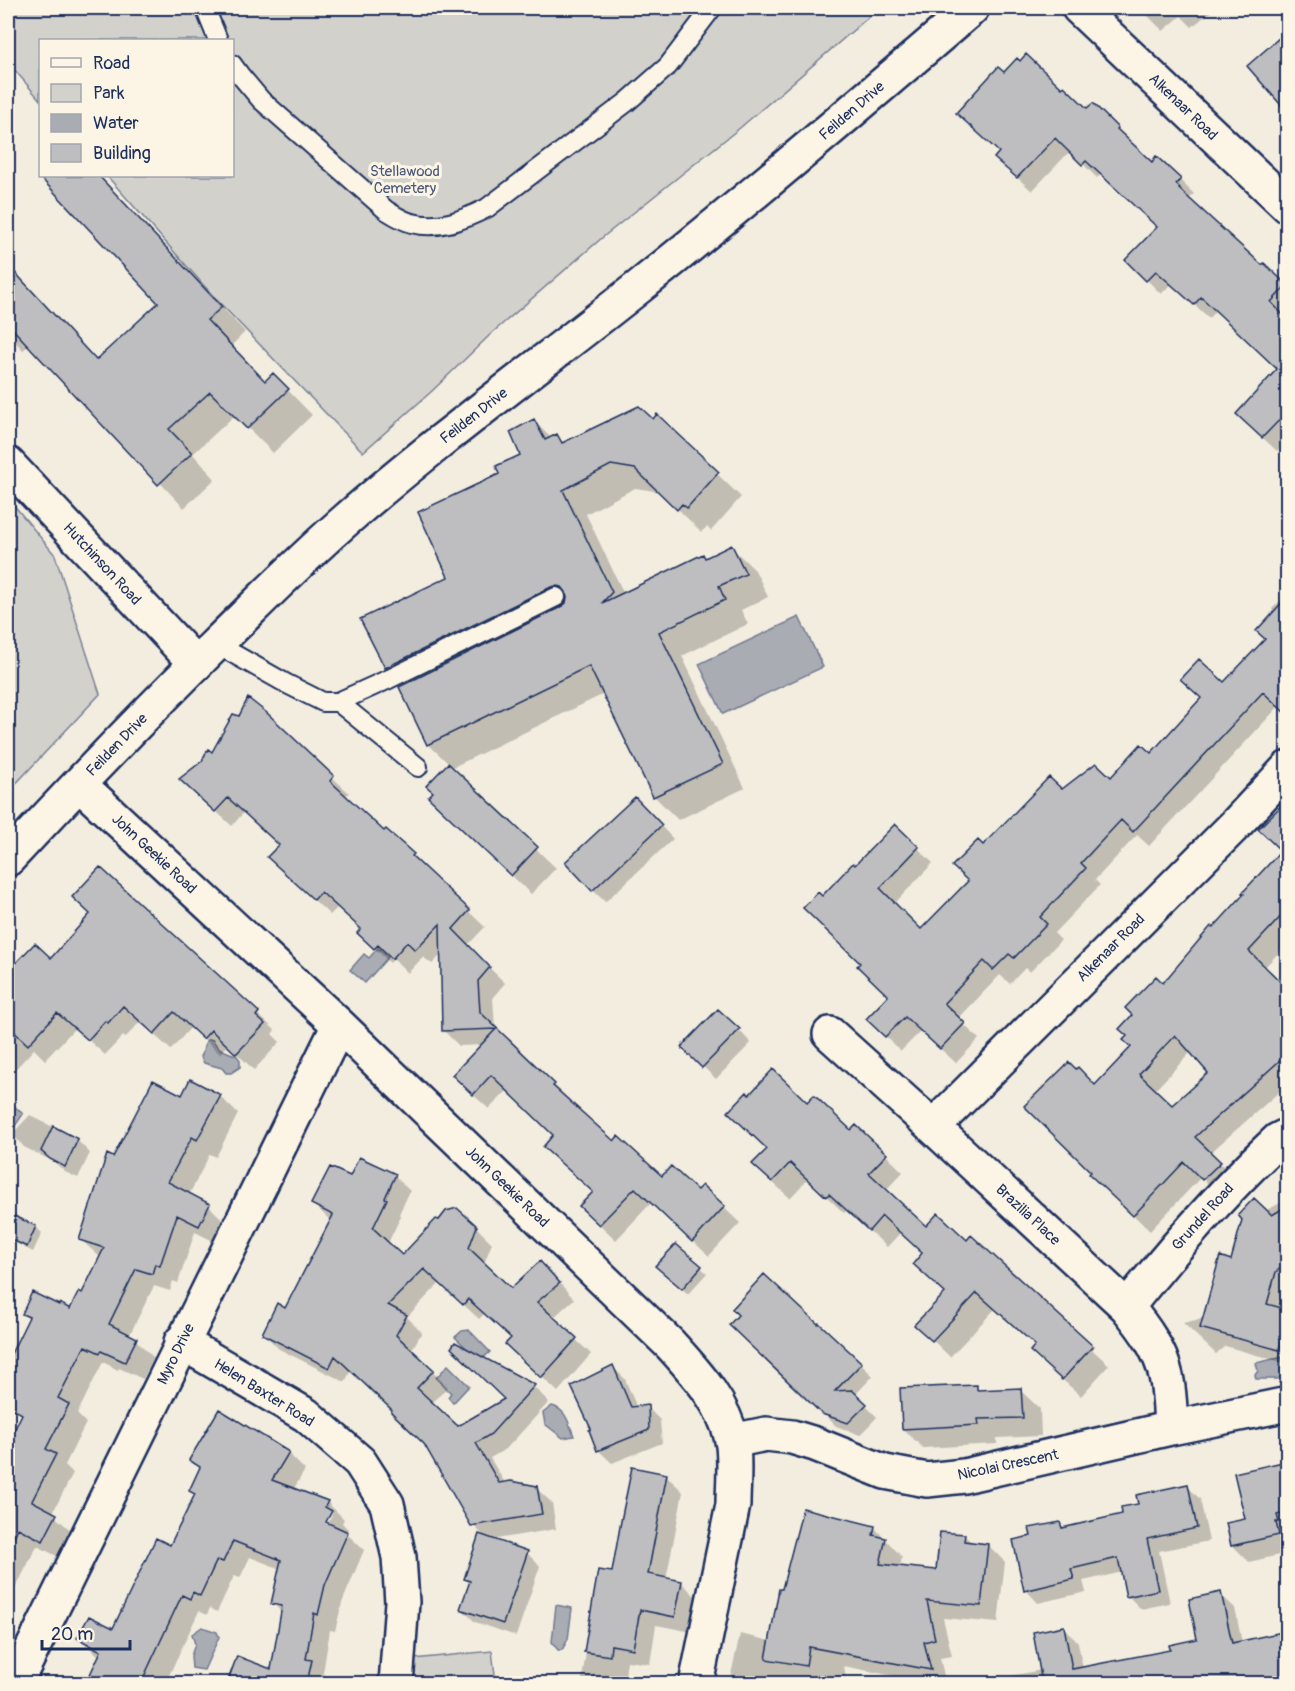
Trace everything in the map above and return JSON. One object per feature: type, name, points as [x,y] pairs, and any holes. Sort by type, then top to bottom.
[{"type":"street","name":"Feilden Drive","points":[[8,859],[78,784],[288,572],[389,484],[642,285],[812,146],[972,8]]},
{"type":"street","name":"Alkenaar Road","points":[[1079,8],[1287,206]]},
{"type":"street","name":"Hutchinson Road","points":[[8,464],[206,654]]},
{"type":"street","name":"Alkenaar Road","points":[[933,1126],[1234,826],[1287,768]]},
{"type":"street","name":"John Geekie Road","points":[[78,784],[339,1025],[670,1344],[702,1379],[719,1406],[732,1441],[734,1476],[732,1505],[696,1683]]},
{"type":"street","name":"Myro Drive","points":[[12,1681],[339,1025]]},
{"type":"street","name":"Brazilia Place","points":[[830,1034],[933,1126],[1127,1307],[1149,1335],[1167,1377],[1171,1428]]},
{"type":"street","name":"Grundel Road","points":[[1127,1307],[1161,1264],[1229,1188],[1287,1134]]},
{"type":"street","name":"Helen Baxter Road","points":[[181,1342],[306,1415],[360,1462],[387,1504],[399,1557],[402,1602],[396,1683]]},
{"type":"street","name":"Nicolai Crescent","points":[[732,1441],[766,1434],[792,1437],[885,1472],[927,1480],[964,1476],[1171,1428],[1287,1404]]},
{"type":"lane","points":[[205,8],[218,39]]},
{"type":"lane","points":[[234,67],[261,100],[386,210],[410,223],[446,225],[487,208],[627,102],[668,66],[712,8]]},
{"type":"lane","points":[[206,654],[286,684],[323,702],[338,702],[390,679],[556,597]]},
{"type":"lane","points":[[338,702],[418,767]]},
{"type":"green space","name":"Stellawood Cemetery","points":[[8,8],[879,8],[741,127],[603,237],[492,333],[432,391],[363,452],[215,298],[108,177],[234,177],[234,39],[39,39],[39,99],[8,62]]},
{"type":"green space","points":[[8,498],[55,555],[100,694],[8,792]]},
{"type":"green space","points":[[492,1651],[496,1683],[412,1684],[414,1659]]},
{"type":"water","points":[[799,617],[823,667],[723,714],[699,664]]},
{"type":"water","points":[[378,948],[388,957],[365,983],[350,970],[364,954],[369,958]]},
{"type":"water","points":[[213,1040],[220,1049],[237,1056],[240,1060],[240,1067],[231,1073],[226,1073],[222,1068],[204,1063],[201,1057],[206,1041]]},
{"type":"water","points":[[10,1102],[23,1114],[13,1129],[8,1132],[8,1103]]},
{"type":"water","points":[[469,1330],[490,1352],[480,1361],[455,1337],[462,1331]]},
{"type":"water","points":[[1287,1356],[1287,1376],[1277,1379],[1256,1379],[1255,1375],[1258,1371],[1256,1363]]},
{"type":"water","points":[[448,1365],[469,1386],[453,1403],[448,1397],[451,1393],[436,1378]]},
{"type":"water","points":[[552,1406],[564,1414],[574,1436],[563,1438],[545,1424],[543,1413]]},
{"type":"water","points":[[556,1605],[572,1608],[568,1639],[562,1650],[558,1650],[552,1642]]},
{"type":"water","points":[[202,1627],[217,1632],[219,1637],[204,1670],[192,1668],[191,1656],[195,1644],[192,1634]]},
{"type":"building","points":[[1287,31],[1287,112],[1247,66]]},
{"type":"building","points":[[1026,54],[1087,108],[1093,103],[1152,162],[1156,156],[1181,179],[1176,184],[1179,189],[1287,285],[1271,302],[1287,319],[1287,412],[1262,438],[1236,414],[1277,369],[1201,297],[1194,305],[1156,271],[1146,281],[1125,260],[1157,227],[1086,161],[1082,165],[1055,138],[1017,178],[994,158],[999,152],[956,113],[998,67],[1004,72],[1017,58],[1020,61]]},
{"type":"building","points":[[40,177],[100,177],[222,307],[207,320],[265,381],[273,373],[289,389],[247,429],[210,392],[169,429],[192,453],[158,485],[8,324],[8,265],[96,360],[158,303]]},
{"type":"building","points":[[639,406],[653,419],[657,414],[719,472],[687,508],[682,504],[677,510],[635,469],[611,465],[563,490],[612,592],[602,603],[703,554],[705,558],[732,545],[746,574],[719,586],[725,600],[659,632],[723,764],[653,797],[589,666],[427,745],[399,687],[561,607],[566,603],[567,597],[562,587],[551,587],[385,668],[360,619],[448,577],[418,512],[499,474],[496,466],[520,455],[510,432],[534,419],[545,440],[557,434],[562,443]]},
{"type":"building","points":[[1287,597],[1287,715],[1263,692],[1133,832],[1121,820],[1081,863],[1086,868],[1040,917],[1047,924],[1014,958],[1009,954],[993,970],[984,961],[944,1003],[965,1023],[940,1049],[905,1017],[885,1037],[866,1019],[888,996],[857,966],[860,963],[803,908],[818,892],[822,896],[895,824],[919,847],[880,888],[921,929],[968,881],[952,866],[978,840],[983,845],[1049,777],[1062,789],[1096,763],[1111,777],[1141,744],[1151,753],[1201,698],[1180,679],[1199,659],[1224,682],[1265,639],[1256,631]]},
{"type":"building","points":[[248,698],[334,776],[330,781],[384,831],[386,829],[414,854],[412,856],[470,910],[453,929],[490,967],[478,981],[480,1012],[555,1084],[553,1086],[614,1141],[618,1136],[662,1176],[671,1166],[697,1190],[702,1185],[725,1206],[692,1242],[635,1188],[599,1225],[579,1206],[593,1192],[543,1147],[553,1135],[491,1075],[473,1095],[452,1075],[496,1029],[442,1031],[440,924],[415,950],[407,942],[392,959],[378,945],[374,949],[357,933],[361,929],[321,892],[314,900],[267,857],[279,845],[228,798],[215,812],[179,779],[202,761],[208,749],[212,752],[233,714],[239,716]]},
{"type":"building","points":[[448,763],[538,847],[511,876],[428,797],[433,792],[426,786]]},
{"type":"building","points":[[635,797],[662,825],[592,891],[565,862]]},
{"type":"building","points":[[1287,800],[1287,910],[1249,951],[1287,988],[1287,1054],[1195,1137],[1221,1162],[1202,1180],[1184,1162],[1133,1216],[1024,1106],[1069,1062],[1076,1069],[1078,1067],[1095,1085],[1131,1047],[1123,1040],[1127,1036],[1119,1029],[1132,1015],[1125,1008],[1156,976],[1163,983],[1211,926],[1213,928],[1281,851],[1258,829]],"holes":[[[1175,1035],[1208,1073],[1172,1105],[1139,1074]]]},
{"type":"building","points":[[100,867],[259,1012],[256,1016],[265,1024],[236,1054],[211,1030],[203,1039],[174,1012],[154,1034],[123,1006],[88,1040],[57,1013],[28,1045],[8,1026],[8,971],[35,943],[51,958],[90,914],[72,897]]},
{"type":"building","points":[[718,1009],[740,1029],[702,1068],[681,1047]]},
{"type":"building","points":[[773,1069],[807,1102],[814,1095],[851,1130],[856,1125],[887,1154],[869,1173],[926,1226],[938,1213],[967,1240],[971,1235],[1093,1346],[1062,1380],[1030,1351],[1035,1345],[977,1293],[932,1341],[914,1325],[945,1293],[913,1264],[922,1253],[882,1216],[869,1231],[829,1194],[826,1197],[790,1163],[772,1182],[752,1164],[767,1149],[728,1112],[747,1092],[749,1095]]},
{"type":"building","points":[[190,1079],[221,1095],[197,1140],[192,1137],[168,1182],[210,1204],[199,1226],[177,1215],[160,1266],[155,1264],[152,1274],[136,1269],[109,1324],[137,1338],[125,1362],[85,1346],[58,1398],[69,1404],[46,1449],[56,1454],[32,1501],[57,1514],[43,1541],[18,1528],[8,1550],[8,1443],[22,1414],[8,1406],[8,1360],[29,1317],[22,1314],[32,1292],[70,1309],[79,1291],[82,1293],[104,1248],[79,1240],[107,1154],[113,1157],[153,1080],[182,1095]]},
{"type":"building","points":[[53,1126],[78,1139],[65,1167],[41,1151]]},
{"type":"building","points":[[359,1157],[396,1174],[373,1228],[402,1255],[436,1219],[439,1220],[446,1211],[457,1208],[477,1226],[469,1248],[511,1288],[540,1261],[560,1283],[537,1302],[577,1338],[541,1378],[505,1344],[511,1338],[468,1299],[463,1305],[424,1269],[388,1305],[407,1315],[396,1335],[434,1370],[417,1388],[458,1426],[504,1399],[451,1348],[455,1342],[535,1385],[491,1434],[476,1443],[499,1483],[511,1481],[537,1486],[542,1514],[471,1526],[424,1444],[335,1356],[329,1368],[262,1334],[277,1303],[285,1308],[333,1215],[311,1204],[330,1167],[350,1176]]},
{"type":"building","points":[[1254,1198],[1272,1215],[1287,1206],[1287,1262],[1276,1272],[1267,1304],[1282,1308],[1285,1326],[1279,1350],[1200,1328],[1220,1256],[1231,1260],[1242,1220],[1238,1215]]},
{"type":"building","points":[[8,1213],[36,1226],[27,1247],[8,1238]]},
{"type":"building","points":[[676,1244],[702,1266],[682,1289],[655,1266]]},
{"type":"building","points":[[764,1274],[862,1363],[835,1391],[852,1390],[867,1404],[848,1423],[822,1414],[729,1325],[738,1315],[732,1309]]},
{"type":"building","points":[[613,1365],[631,1407],[648,1405],[649,1430],[597,1451],[589,1430],[591,1429],[571,1386]]},
{"type":"building","points":[[977,1385],[977,1390],[1021,1388],[1023,1418],[978,1419],[979,1425],[902,1429],[900,1388]]},
{"type":"building","points":[[219,1409],[289,1452],[272,1480],[328,1501],[325,1507],[332,1511],[326,1522],[348,1532],[325,1585],[318,1615],[314,1613],[306,1659],[312,1660],[307,1683],[227,1683],[237,1656],[271,1669],[282,1606],[271,1604],[281,1560],[233,1541],[223,1562],[217,1560],[200,1596],[193,1592],[190,1599],[182,1595],[141,1683],[86,1683],[101,1651],[77,1638],[89,1616],[113,1628],[156,1538],[170,1545],[195,1494],[189,1491],[200,1467],[189,1460]]},
{"type":"building","points":[[1287,1461],[1287,1512],[1277,1515],[1279,1535],[1231,1546],[1226,1523],[1245,1519],[1234,1473]]},
{"type":"building","points":[[632,1467],[667,1474],[648,1574],[682,1581],[675,1617],[640,1610],[633,1649],[611,1645],[610,1656],[584,1652],[598,1570],[612,1572]]},
{"type":"building","points":[[1188,1484],[1197,1528],[1147,1539],[1158,1590],[1126,1597],[1118,1558],[1071,1569],[1074,1579],[1024,1591],[1013,1540],[1031,1536],[1029,1528],[1060,1522],[1062,1528],[1122,1514],[1121,1507],[1138,1504],[1136,1495]]},
{"type":"building","points":[[803,1508],[875,1526],[873,1535],[886,1538],[880,1564],[936,1570],[940,1532],[965,1534],[964,1541],[988,1544],[981,1606],[927,1601],[935,1639],[924,1642],[931,1670],[809,1647],[806,1666],[766,1659],[779,1589],[782,1589]]},
{"type":"building","points":[[479,1534],[528,1551],[503,1624],[460,1609],[470,1581],[464,1579]]},
{"type":"building","points":[[1221,1592],[1232,1643],[1287,1631],[1287,1677],[1256,1683],[1042,1683],[1033,1632],[1064,1626],[1072,1669],[1170,1650],[1169,1645],[1197,1639],[1189,1599]]}]
